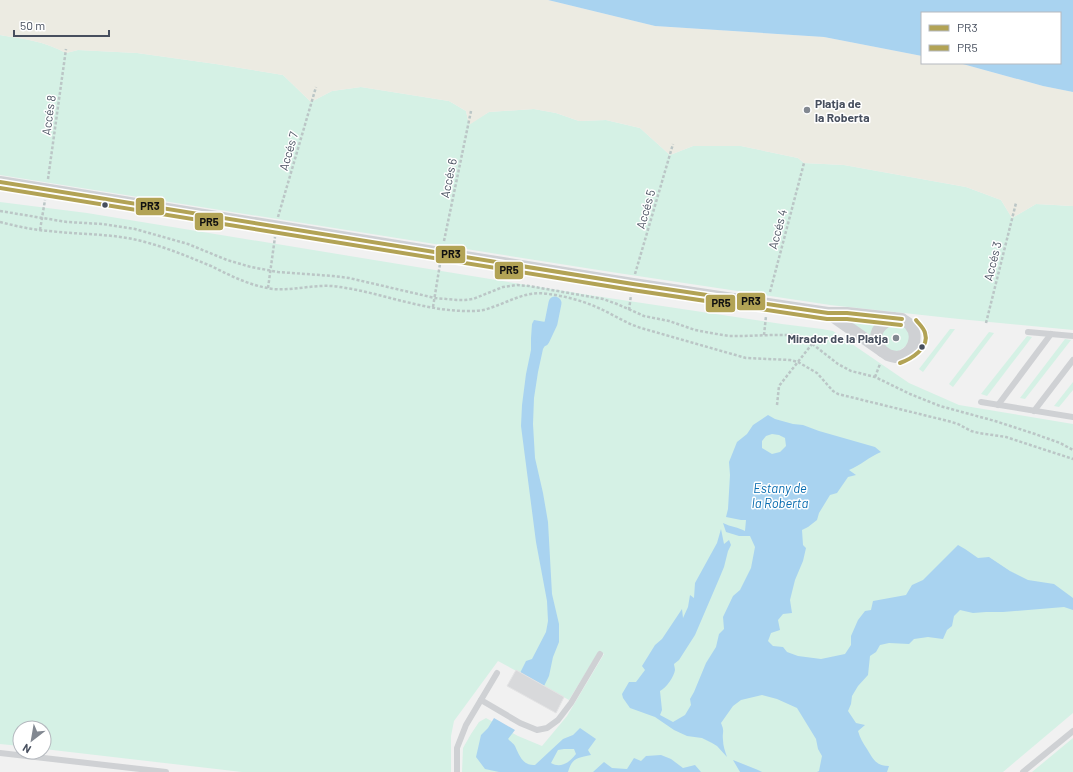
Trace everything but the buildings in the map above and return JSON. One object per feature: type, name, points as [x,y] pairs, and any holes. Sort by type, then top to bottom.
[{"type":"street","points":[[0,182],[625,283],[828,313],[847,313],[902,319],[909,324],[914,332],[915,340],[912,349],[905,354],[896,357],[882,355],[828,313]]},
{"type":"street","points":[[882,355],[876,338],[878,329],[884,323],[893,318]]},
{"type":"lane","points":[[900,363],[908,361],[924,346],[926,340],[925,333],[916,320]]},
{"type":"lane","points":[[1028,332],[1073,336]]},
{"type":"lane","points":[[998,405],[1051,334]]},
{"type":"lane","points":[[1034,411],[1073,360]]},
{"type":"lane","points":[[981,402],[1072,416]]},
{"type":"lane","points":[[481,700],[520,724],[537,730],[547,728],[558,720],[571,703],[600,654]]},
{"type":"lane","points":[[457,772],[457,748],[466,725],[497,672]]},
{"type":"lane","points":[[1023,772],[1073,731]]},
{"type":"lane","points":[[0,753],[166,772]]},
{"type":"path","name":"Accés 8","points":[[47,183],[66,49]]},
{"type":"path","name":"Accés 7","points":[[277,221],[316,87]]},
{"type":"path","name":"Accés 6","points":[[443,248],[471,111]]},
{"type":"path","name":"Accés 5","points":[[634,278],[673,144]]},
{"type":"path","name":"Accés 4","points":[[768,299],[804,163]]},
{"type":"path","points":[[40,230],[45,196]]},
{"type":"path","name":"Accés 3","points":[[986,324],[1016,203]]},
{"type":"path","points":[[0,211],[42,219],[103,224],[135,229],[188,244],[240,264],[263,270],[349,278],[435,298],[465,300],[503,287],[517,285],[529,286],[603,299],[644,316],[711,333],[743,336],[795,335],[812,344],[845,368],[857,373],[875,377],[921,399],[940,406],[1042,436],[1073,450]]},
{"type":"path","points":[[0,222],[40,230],[95,234],[143,241],[190,257],[245,282],[268,288],[284,289],[313,286],[338,286],[458,311],[490,308],[528,294],[549,294],[596,307],[625,322],[641,328],[746,358],[784,359],[798,362],[817,373],[833,391],[838,394],[948,421],[958,424],[971,431],[1006,437],[1073,459]]},
{"type":"path","points":[[268,288],[276,233]]},
{"type":"path","points":[[433,307],[441,260]]},
{"type":"path","points":[[629,310],[632,291]]},
{"type":"path","points":[[764,335],[767,311]]},
{"type":"path","points":[[777,405],[779,386],[812,344]]},
{"type":"path","points":[[875,377],[882,355]]},
{"type":"green space","points":[[0,35],[42,43],[66,53],[78,50],[137,53],[283,75],[311,102],[332,91],[361,87],[449,101],[466,111],[469,124],[489,112],[534,109],[556,113],[579,121],[606,120],[640,128],[670,155],[693,146],[741,146],[798,158],[804,163],[844,165],[966,187],[1001,200],[1012,218],[1036,204],[1073,206],[1073,330],[830,305],[611,272],[0,175]]},
{"type":"green space","points":[[0,202],[87,213],[582,294],[833,331],[909,383],[959,405],[1073,424],[1073,713],[1003,772],[462,772],[463,748],[479,722],[486,718],[518,736],[542,746],[567,716],[604,654],[599,651],[569,700],[498,661],[454,721],[451,736],[451,772],[242,772],[52,750],[52,720],[12,720],[12,745],[0,744]]},
{"type":"green space","points":[[842,317],[878,320],[873,339]]},
{"type":"green space","points":[[888,323],[900,323],[910,331],[910,343],[896,353],[885,349],[880,332]]},
{"type":"green space","points":[[950,329],[955,329],[923,372],[919,369]]},
{"type":"green space","points":[[989,332],[994,333],[953,387],[949,384]]},
{"type":"green space","points":[[1027,336],[1032,337],[987,396],[981,394]]},
{"type":"green space","points":[[1065,339],[1071,340],[1025,399],[1020,398]]},
{"type":"green space","points":[[1073,382],[1073,390],[1059,407],[1054,406]]},
{"type":"green space","points":[[1073,738],[1073,772],[1032,772]]},
{"type":"sand","name":"Platja de la Roberta","points":[[0,0],[548,0],[655,26],[824,37],[921,56],[921,64],[963,64],[1043,86],[1073,92],[1073,206],[1036,204],[1012,218],[1001,200],[966,187],[844,165],[804,163],[798,158],[741,146],[693,146],[670,155],[640,128],[606,120],[579,121],[556,113],[534,109],[489,112],[469,125],[466,111],[449,101],[361,87],[332,91],[311,102],[283,75],[137,53],[78,50],[66,53],[42,43],[0,35]]},
{"type":"water","points":[[548,0],[1073,0],[1073,92],[1043,86],[963,64],[1061,64],[1061,12],[921,12],[921,56],[824,37],[655,26]]},
{"type":"water","points":[[534,320],[551,323],[550,337],[543,349],[538,372],[534,398],[533,424],[535,458],[548,522],[552,594],[559,624],[559,642],[553,657],[549,676],[544,686],[520,673],[526,661],[532,659],[546,632],[548,621],[547,601],[536,542],[521,426],[522,405],[531,350],[532,324]]},
{"type":"water","name":"Estany de la Roberta","points":[[768,415],[775,419],[803,425],[875,447],[881,452],[849,470],[856,475],[848,477],[837,493],[830,495],[819,513],[817,520],[802,530],[803,545],[806,548],[790,600],[792,613],[783,614],[778,620],[780,630],[771,633],[768,641],[773,646],[783,647],[787,652],[798,656],[821,659],[845,654],[851,645],[851,636],[858,620],[865,611],[871,610],[873,601],[906,595],[912,585],[923,580],[958,545],[978,558],[989,557],[1010,571],[1028,580],[1054,584],[1073,598],[1073,610],[1064,607],[973,613],[960,610],[954,616],[952,626],[947,630],[943,639],[928,637],[914,639],[909,644],[889,643],[880,645],[876,652],[870,656],[868,675],[858,686],[852,696],[848,711],[856,723],[865,725],[858,731],[861,738],[875,761],[881,765],[889,766],[887,772],[817,772],[819,771],[822,756],[818,749],[816,739],[797,708],[777,699],[762,695],[741,700],[733,706],[721,723],[723,730],[723,744],[727,757],[717,746],[712,743],[702,738],[687,736],[674,730],[655,717],[630,708],[623,698],[622,694],[629,682],[636,682],[645,670],[642,666],[655,645],[662,639],[682,609],[683,618],[688,607],[690,595],[694,598],[695,583],[717,543],[721,529],[724,544],[729,540],[731,545],[724,567],[695,635],[679,660],[674,664],[675,670],[671,679],[660,691],[662,710],[660,715],[673,722],[685,715],[691,705],[690,699],[706,663],[716,647],[719,634],[724,629],[723,617],[733,596],[740,590],[751,568],[755,547],[750,536],[739,536],[726,532],[723,523],[745,531],[746,520],[726,517],[728,509],[730,475],[729,462],[737,442],[747,434],[753,425]],"holes":[[[772,434],[785,438],[786,446],[780,452],[772,454],[762,448],[762,441],[766,436]]]},
{"type":"water","points":[[494,718],[515,730],[508,739],[514,745],[524,762],[531,765],[535,765],[563,739],[573,735],[580,728],[596,739],[588,750],[591,755],[573,761],[568,772],[499,772],[485,769],[476,757],[481,735],[488,728]],"holes":[[[574,749],[576,754],[565,764],[555,765],[551,763],[558,750]]]},
{"type":"water","points":[[661,755],[671,759],[683,768],[695,765],[701,772],[593,772],[604,762],[612,768],[627,769],[634,758],[641,761],[646,756]]},
{"type":"water","points":[[733,760],[758,770],[762,772],[740,772]]},
{"type":"waterway","points":[[543,340],[551,323],[555,303]]},
{"type":"transit line","name":"PR3","points":[[0,182],[633,284],[828,313],[847,313],[902,319]]},
{"type":"transit line","name":"PR5","points":[[0,188],[632,290],[827,319],[847,319],[901,325]]},
{"type":"transit line","name":"PR3","points":[[900,363],[914,356],[925,343],[926,338],[923,328],[916,320]]},
{"type":"place","name":"Platja de la Roberta","points":[[807,110]]},
{"type":"place","name":"Mirador de la Platja","points":[[896,338]]}]
